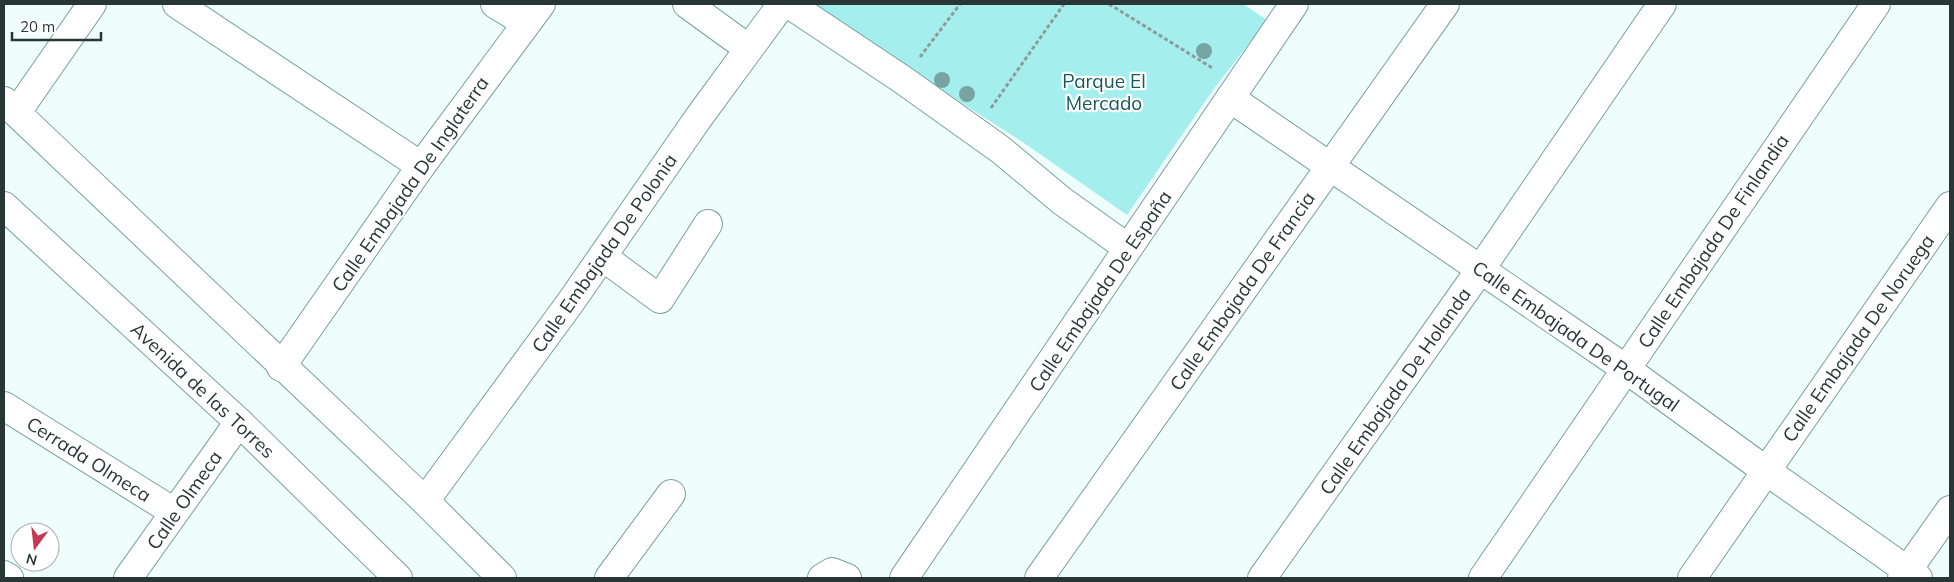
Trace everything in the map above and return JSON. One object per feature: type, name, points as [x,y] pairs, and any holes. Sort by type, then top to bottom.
[{"type":"street","points":[[92,4],[10,106],[281,367],[425,502],[502,578]]},
{"type":"street","points":[[177,4],[420,166]]},
{"type":"street","points":[[495,4],[533,13]]},
{"type":"street","points":[[687,4],[749,49]]},
{"type":"street","name":"Calle Embajada De Polonia","points":[[425,502],[603,257],[699,117],[782,4]]},
{"type":"street","points":[[789,4],[903,80],[975,131],[1062,201],[1128,248]]},
{"type":"street","name":"Calle Embajada De España","points":[[904,578],[1294,4]]},
{"type":"street","name":"Calle Embajada De Francia","points":[[1038,578],[1444,4]]},
{"type":"street","name":"Calle Embajada De Holanda","points":[[1262,578],[1480,270],[1662,4]]},
{"type":"street","name":"Calle Embajada De Finlandia","points":[[1483,578],[1876,4]]},
{"type":"street","name":"Calle Embajada De Inglaterra","points":[[281,367],[420,166],[533,13]]},
{"type":"street","name":"Calle Embajada De Portugal","points":[[1235,91],[1331,166],[1626,369],[1909,576]]},
{"type":"street","name":"Avenida de las Torres","points":[[4,206],[239,422],[392,576]]},
{"type":"street","name":"Calle Embajada De Noruega","points":[[1692,578],[1765,470],[1950,206]]},
{"type":"street","points":[[603,257],[660,299],[708,224]]},
{"type":"street","name":"Cerrada Olmeca","points":[[4,406],[174,512]]},
{"type":"street","name":"Calle Olmeca","points":[[128,578],[239,422]]},
{"type":"street","points":[[609,578],[671,494]]},
{"type":"street","points":[[1909,576],[1950,510]]},
{"type":"street","points":[[822,578],[832,572],[848,578]]},
{"type":"street","points":[[4,575],[9,578]]},
{"type":"path","points":[[903,80],[960,4]]},
{"type":"path","points":[[975,131],[1064,4]]},
{"type":"path","points":[[1109,4],[1192,57],[1235,91]]},
{"type":"green space","name":"Parque El Mercado","points":[[808,4],[1243,4],[1267,20],[1213,90],[1127,215],[1024,143]]}]
